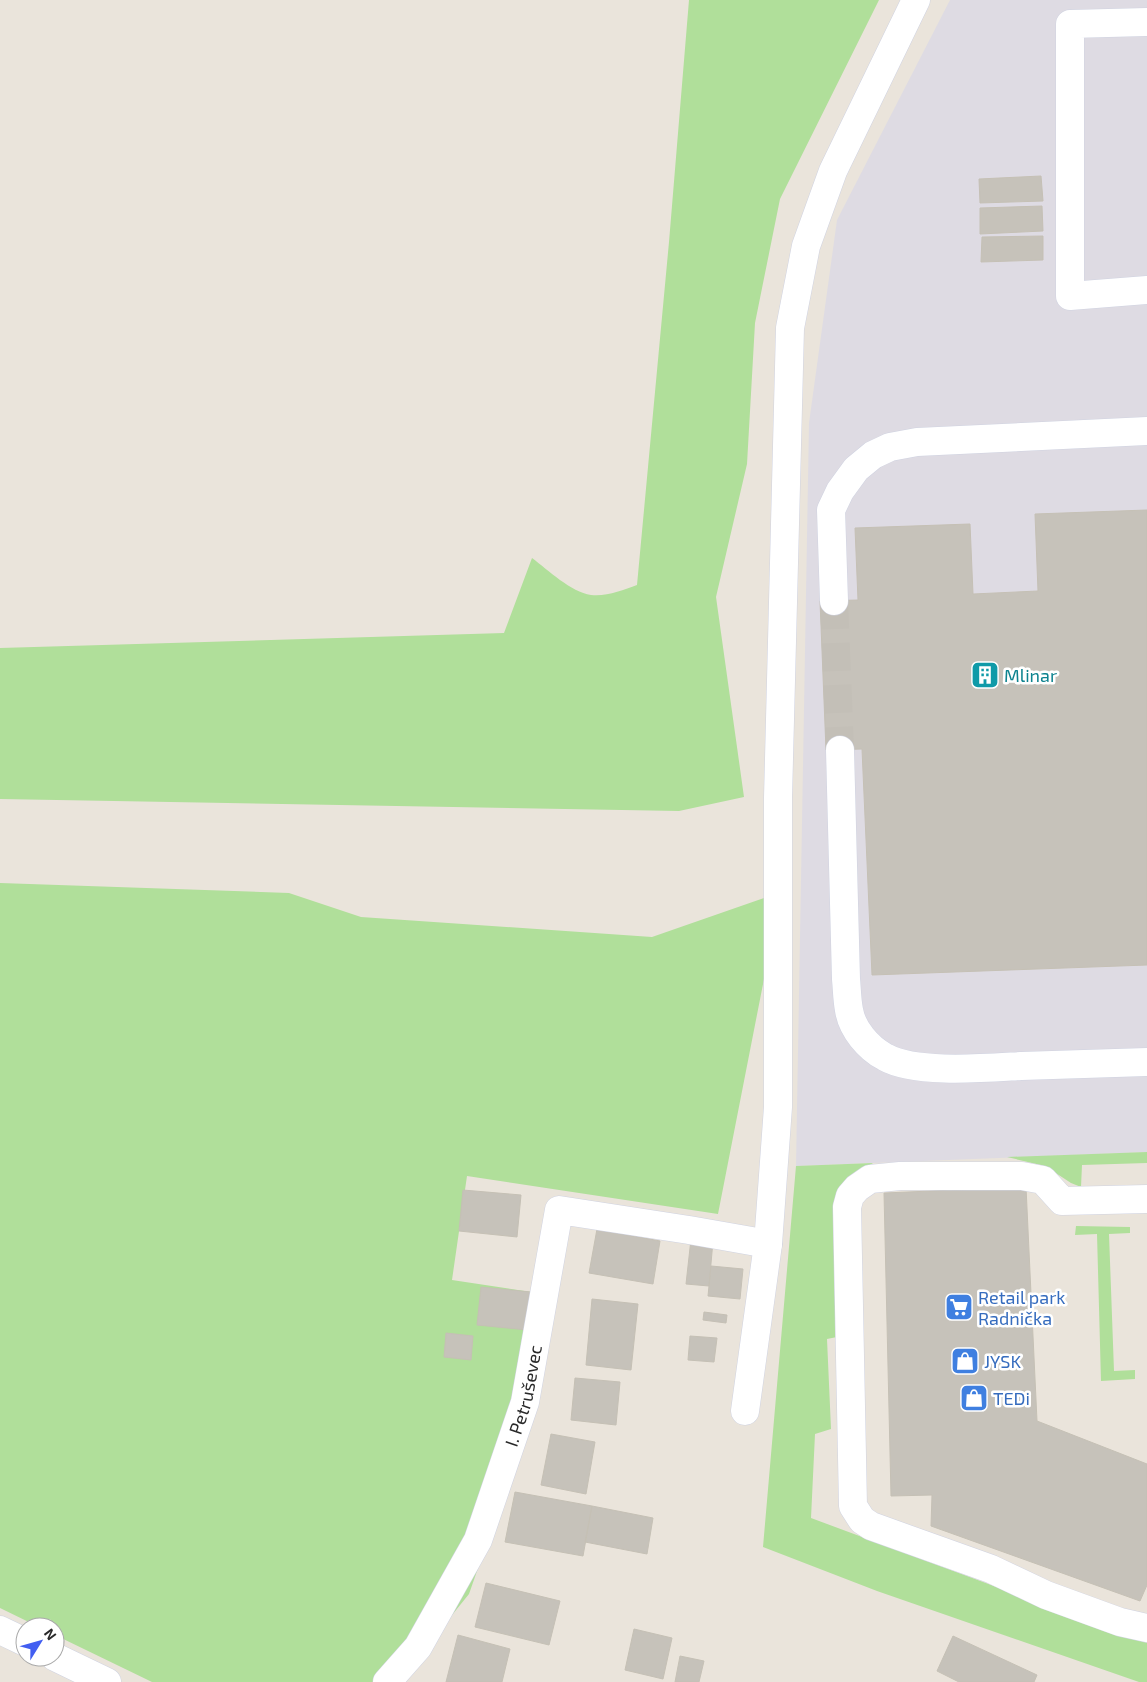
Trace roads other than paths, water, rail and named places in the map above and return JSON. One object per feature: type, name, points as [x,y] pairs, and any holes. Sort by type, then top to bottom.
[{"type":"street","points":[[745,1411],[768,1244],[778,1107],[778,798],[790,328],[806,246],[833,171],[916,0]]},
{"type":"street","points":[[1147,22],[1070,24],[1070,296],[1147,290]]},
{"type":"street","points":[[834,601],[831,510],[840,490],[856,469],[873,455],[890,447],[917,442],[1147,431]]},
{"type":"street","points":[[840,750],[846,979],[849,1012],[865,1042],[884,1056],[898,1063],[922,1067],[970,1068],[1147,1062]]},
{"type":"street","points":[[1147,1199],[1062,1201],[1043,1180],[1022,1176],[900,1176],[870,1179],[857,1188],[850,1196],[847,1207],[853,1506],[862,1520],[871,1526],[991,1569],[1046,1595],[1101,1616],[1147,1628]]},
{"type":"street","name":"I. Petruševec","points":[[387,1682],[418,1646],[478,1540],[526,1402],[560,1210],[768,1244]]},
{"type":"street","points":[[0,1630],[15,1637]]},
{"type":"street","points":[[65,1662],[107,1682]]},
{"type":"tunnel","points":[[834,601],[840,750]]},
{"type":"place","name":"Mlinar","points":[[985,675]]},
{"type":"place","name":"Retail park Radnička","points":[[959,1307]]},
{"type":"place","name":"JYSK","points":[[965,1361]]},
{"type":"place","name":"TEDi","points":[[974,1398]]}]
